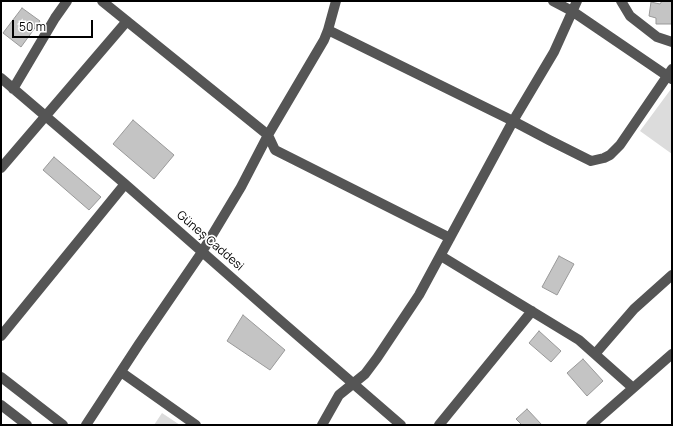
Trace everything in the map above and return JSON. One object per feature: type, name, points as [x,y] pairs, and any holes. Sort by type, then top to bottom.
[{"type":"street","points":[[13,89],[66,1]]},
{"type":"street","points":[[102,1],[268,135],[275,150],[450,238]]},
{"type":"street","points":[[86,425],[202,252],[241,187],[268,135],[324,40],[336,1]]},
{"type":"street","points":[[328,30],[591,161],[597,160],[610,155],[620,145],[670,74],[572,11],[552,1]]},
{"type":"street","points":[[322,425],[339,395],[365,374],[378,358],[419,295],[513,121],[554,52],[577,1]]},
{"type":"street","points":[[621,1],[630,16],[656,37],[672,42]]},
{"type":"street","points":[[1,168],[127,21]]},
{"type":"street","name":"Güneş Caddesi","points":[[1,78],[401,425]]},
{"type":"street","points":[[1,336],[125,184]]},
{"type":"street","points":[[440,256],[579,340],[633,388]]},
{"type":"street","points":[[595,354],[634,309],[672,275]]},
{"type":"street","points":[[438,425],[532,311]]},
{"type":"street","points":[[591,425],[672,354]]},
{"type":"street","points":[[121,372],[196,425]]},
{"type":"street","points":[[1,377],[63,425]]},
{"type":"street","points":[[1,405],[27,425]]},
{"type":"shaded area","points":[[671,89],[672,90],[672,154],[640,131]]},
{"type":"shaded area","points":[[162,413],[180,425],[154,425]]},
{"type":"building","points":[[662,1],[672,1],[672,24],[656,24],[656,18],[649,16],[651,2],[660,4]]},
{"type":"building","points":[[22,8],[40,21],[21,47],[3,33]]},
{"type":"building","points":[[133,120],[174,155],[154,179],[113,144]]},
{"type":"building","points":[[54,157],[101,197],[89,210],[43,170]]},
{"type":"building","points":[[559,256],[574,264],[557,295],[542,287]]},
{"type":"building","points":[[243,315],[285,350],[270,370],[227,341]]},
{"type":"building","points":[[539,331],[561,351],[551,362],[529,343]]},
{"type":"building","points":[[583,359],[603,381],[587,396],[567,373]]},
{"type":"building","points":[[527,409],[542,425],[522,425],[516,419]]}]
